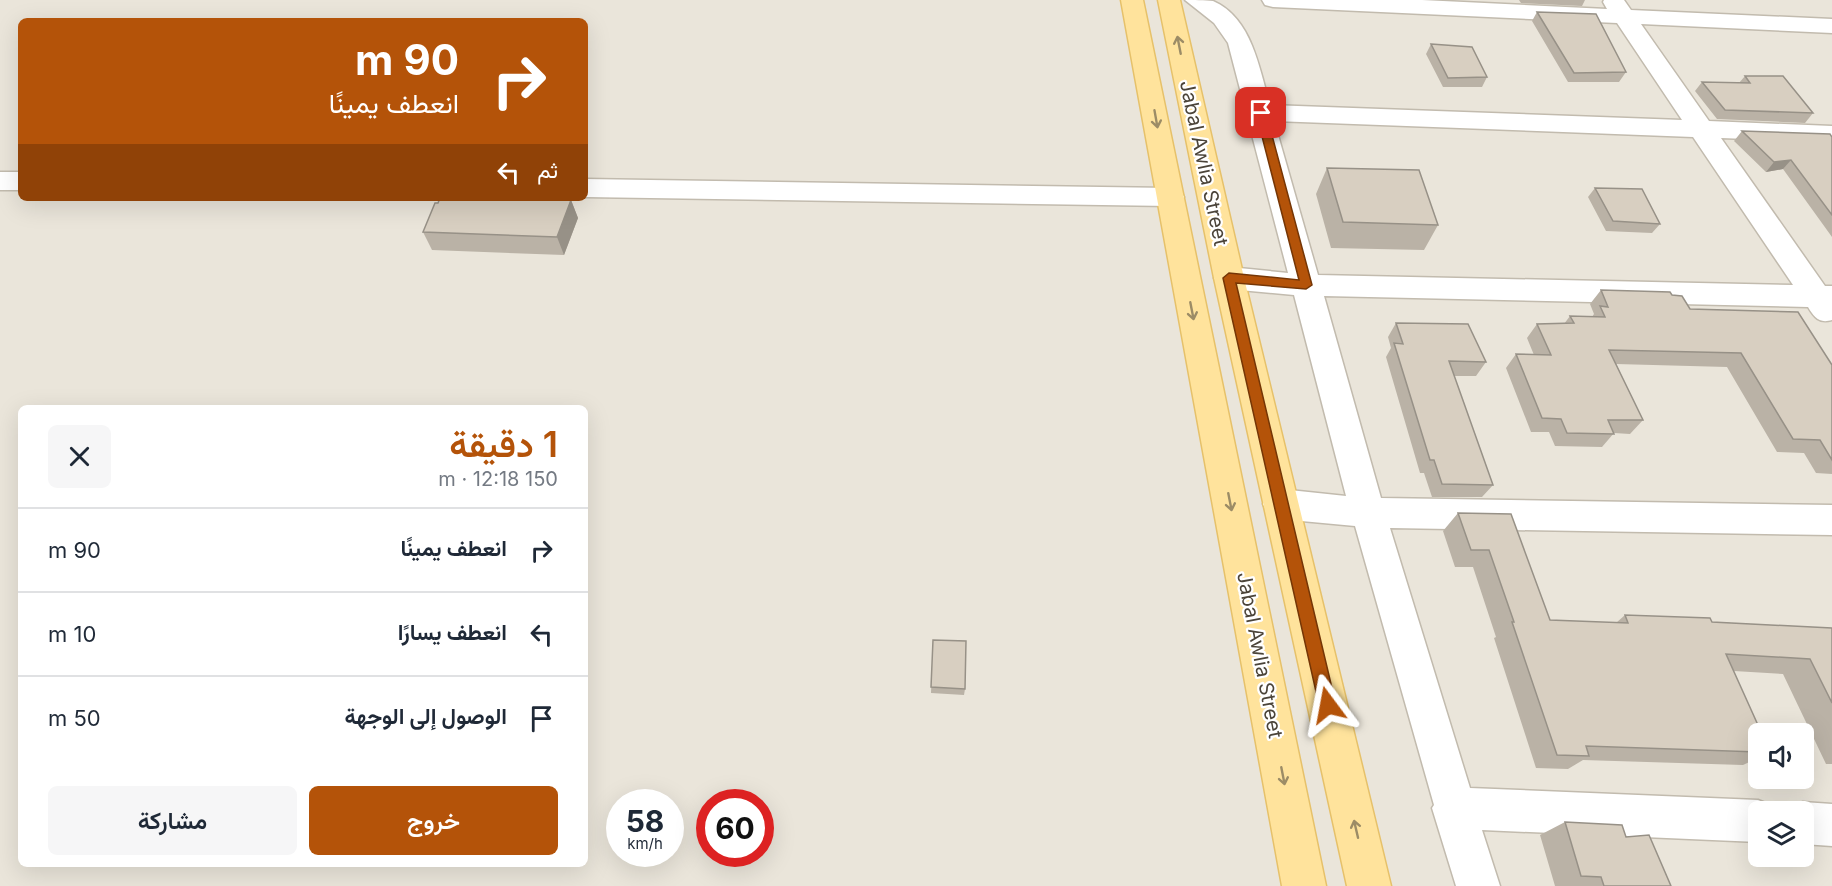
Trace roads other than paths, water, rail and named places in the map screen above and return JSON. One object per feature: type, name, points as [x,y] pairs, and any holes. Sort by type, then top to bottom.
[{"type":"main road","name":"Jabal Awlia Street","points":[[1132,0],[1304,886]]},
{"type":"main road","name":"Jabal Awlia Street","points":[[1169,0],[1280,504],[1370,886]]},
{"type":"street","points":[[1196,0],[1222,18],[1240,42],[1368,513],[1453,808],[1478,886]]},
{"type":"street","points":[[1273,0],[1618,8],[1832,26]]},
{"type":"street","points":[[1618,8],[1827,305]]},
{"type":"street","points":[[1261,113],[1332,113],[1832,134]]},
{"type":"street","points":[[0,180],[18,181]]},
{"type":"street","points":[[588,188],[1170,196]]},
{"type":"street","points":[[1229,278],[1306,285],[1827,305]]},
{"type":"street","points":[[1280,504],[1368,513],[1832,520]]},
{"type":"street","points":[[1453,808],[1748,822]]},
{"type":"street","points":[[1814,824],[1832,825]]}]
